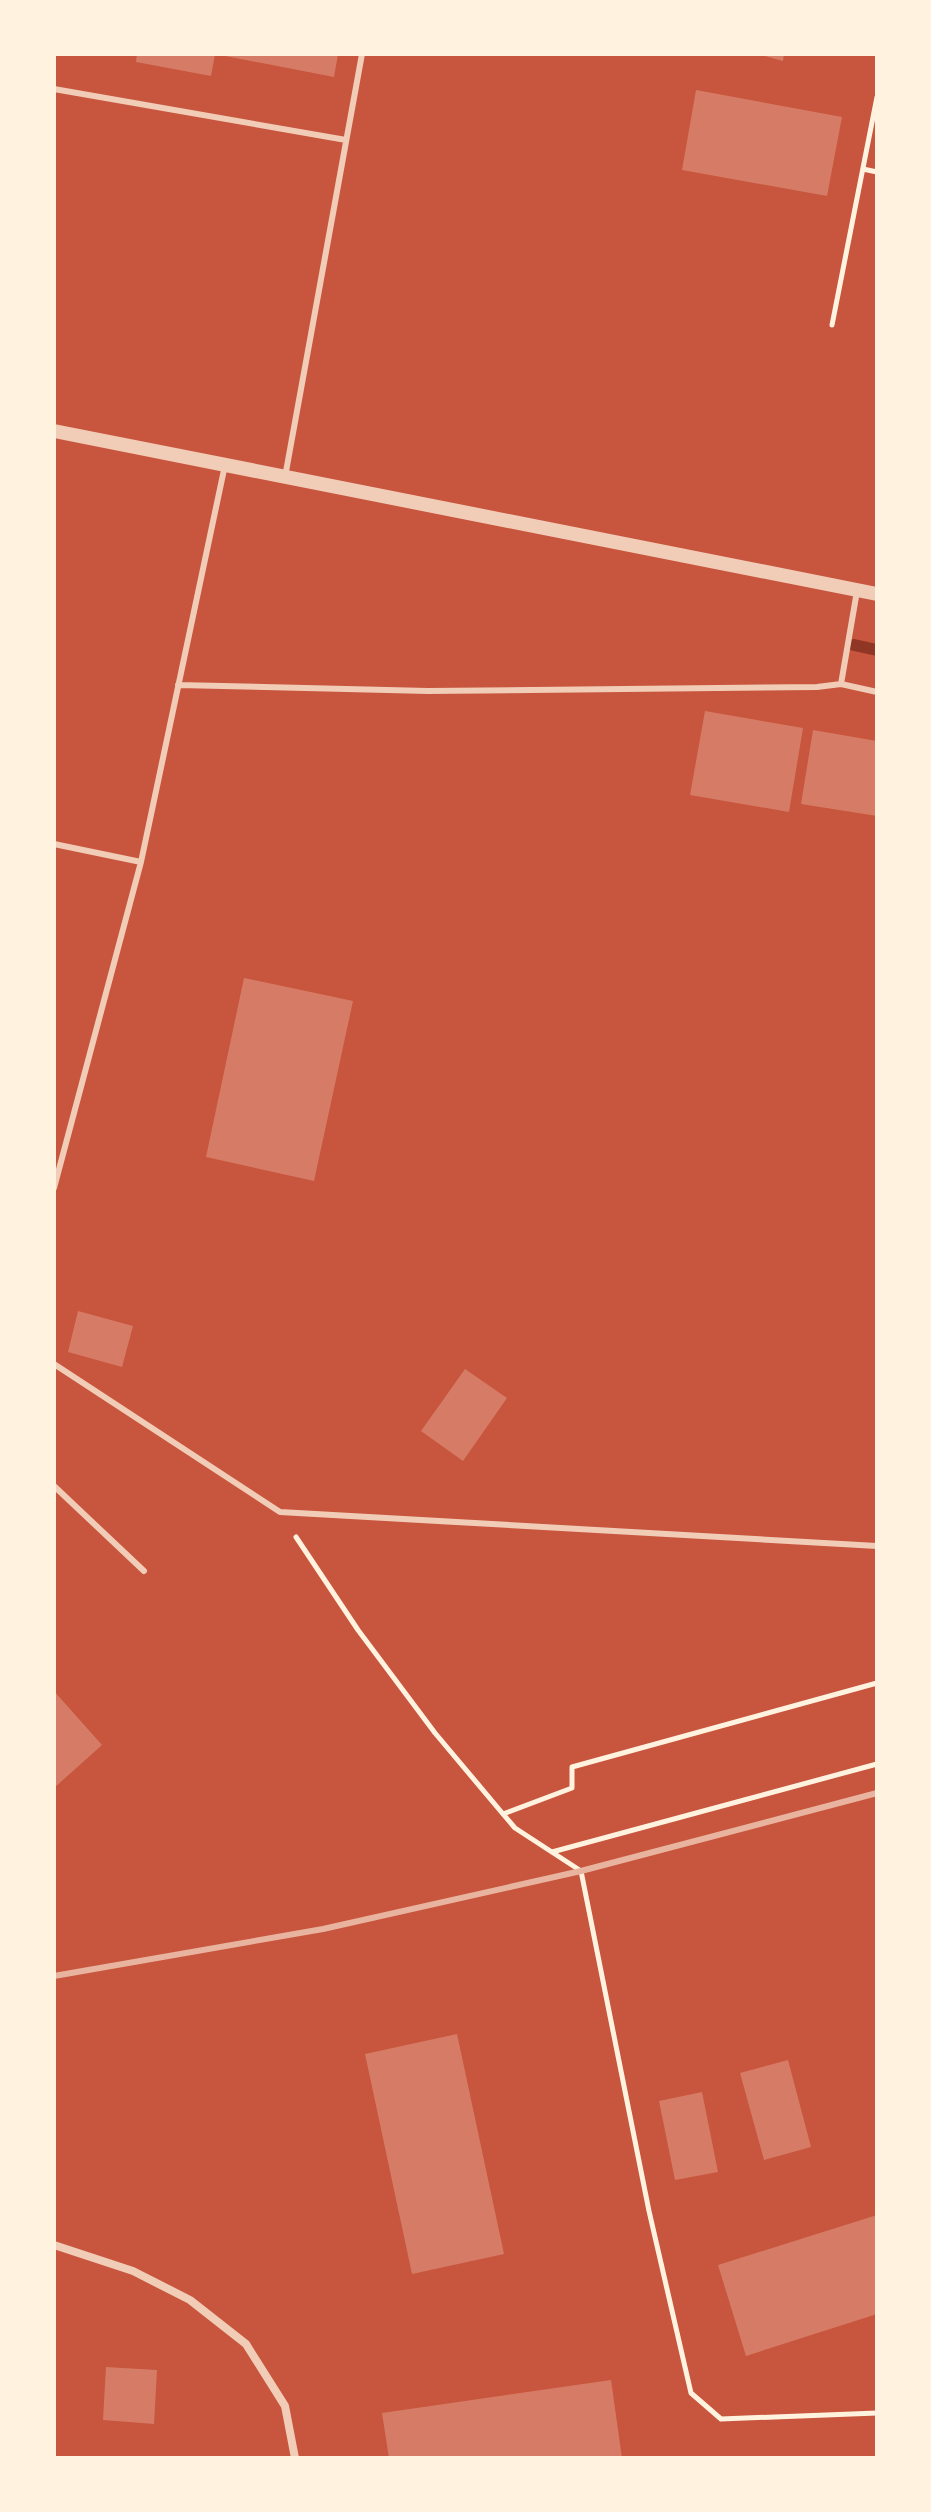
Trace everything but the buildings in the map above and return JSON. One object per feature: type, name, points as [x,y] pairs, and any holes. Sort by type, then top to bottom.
[{"type":"street","points":[[54,431],[877,594]]},
{"type":"street","points":[[54,2245],[133,2271],[190,2300],[246,2344],[285,2406],[295,2458]]},
{"type":"lane","points":[[285,477],[362,54]]},
{"type":"lane","points":[[54,89],[346,140]]},
{"type":"lane","points":[[54,1188],[141,862],[225,465]]},
{"type":"lane","points":[[841,684],[857,591]]},
{"type":"lane","points":[[178,685],[428,691],[817,687],[841,684],[877,692]]},
{"type":"lane","points":[[54,844],[141,862]]},
{"type":"lane","points":[[54,1364],[280,1512],[877,1546]]},
{"type":"lane","points":[[54,1486],[144,1571]]},
{"type":"path","points":[[832,325],[877,97]]},
{"type":"path","points":[[863,169],[877,172]]},
{"type":"path","points":[[280,1512],[358,1630],[435,1733],[515,1828],[581,1871],[649,2211],[691,2393],[721,2419],[877,2413]]},
{"type":"path","points":[[503,1814],[572,1788],[572,1767],[877,1683]]},
{"type":"path","points":[[552,1852],[877,1764]]},
{"type":"waterway","points":[[854,645],[877,650]]},
{"type":"railway","points":[[54,1976],[323,1929],[581,1871],[877,1793]]}]
